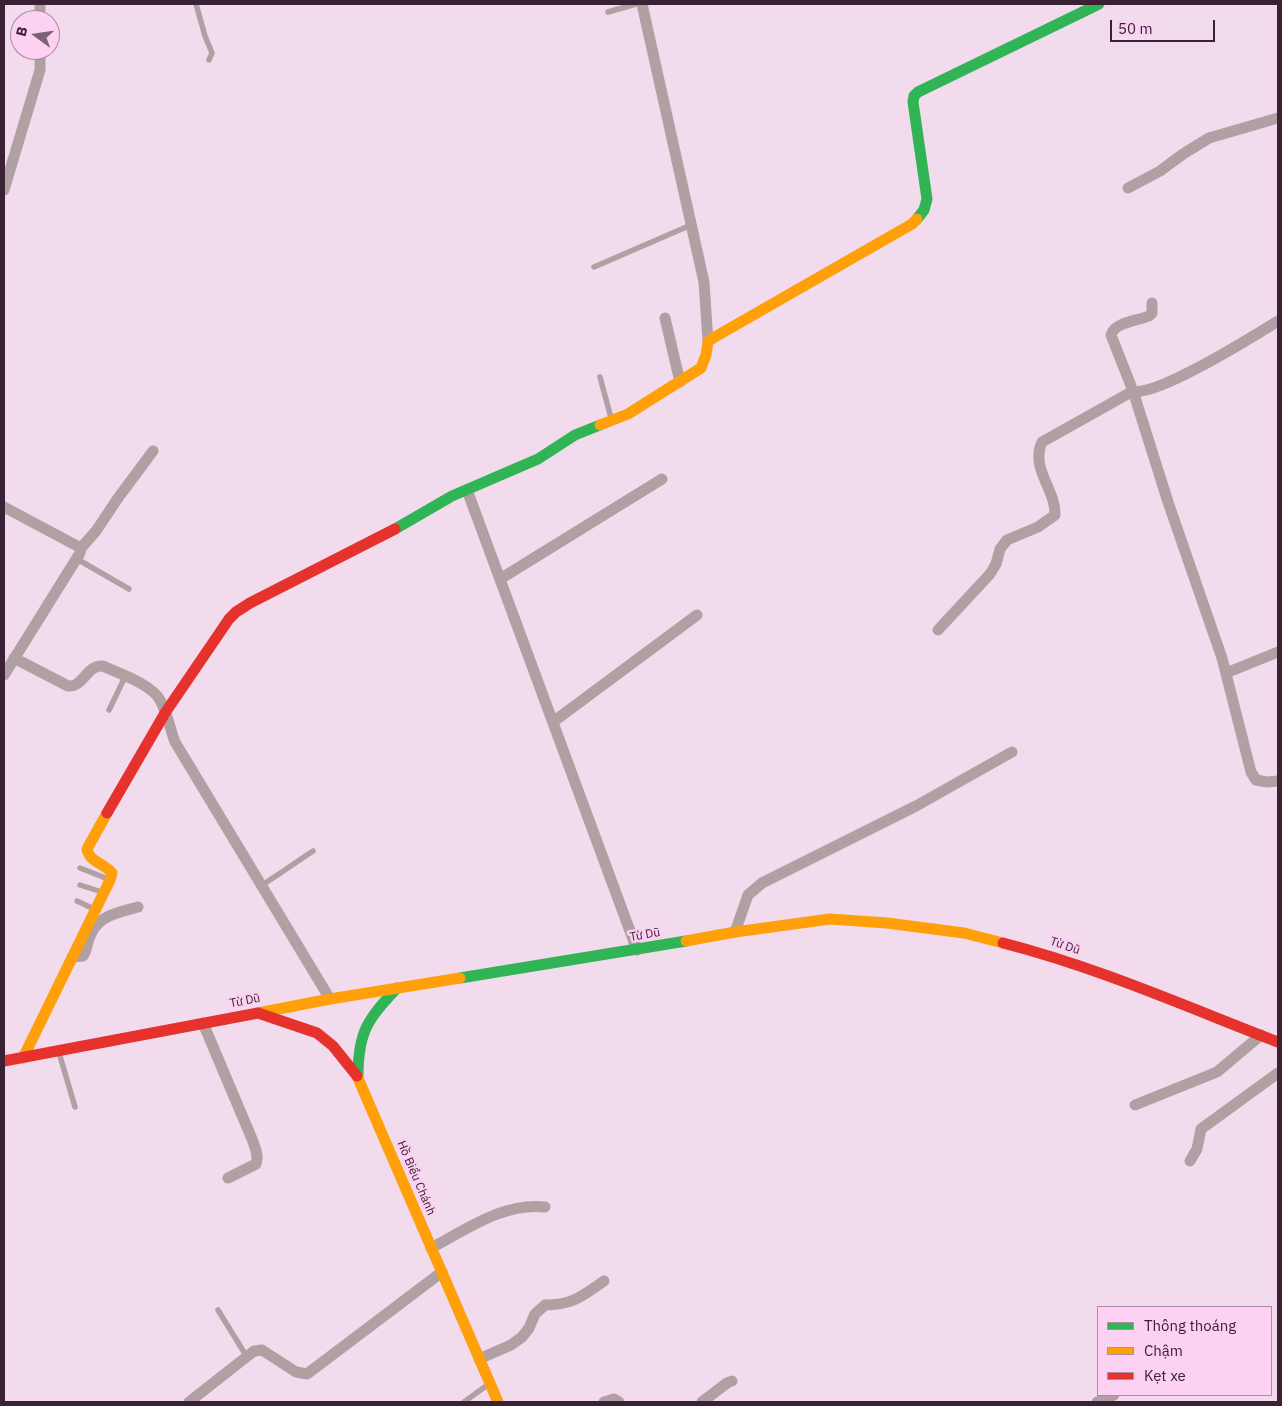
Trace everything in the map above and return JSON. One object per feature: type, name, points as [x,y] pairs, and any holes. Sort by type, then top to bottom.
[{"type":"main road","points":[[22,1058],[110,880],[112,873],[110,869],[90,858],[87,854],[87,848],[165,713],[236,612],[250,603],[390,532],[452,496],[538,459],[575,435],[628,414],[700,368],[714,338],[912,224],[922,215],[927,199],[913,102],[914,96],[918,92],[1099,4]]},
{"type":"main road","name":"Từ Dũ","points":[[4,1060],[58,1052],[330,999],[636,950],[735,932],[830,919],[887,923],[964,933],[1039,952],[1114,978],[1278,1042]]},
{"type":"main road","points":[[358,1077],[359,1046],[367,1024],[380,1006],[397,988]]},
{"type":"main road","name":"Hồ Biểu Chánh","points":[[258,1013],[317,1033],[334,1046],[358,1077],[498,1402]]},
{"type":"street","points":[[642,4],[704,282],[714,338]]},
{"type":"street","points":[[4,190],[40,70],[40,60]]},
{"type":"street","points":[[1128,188],[1160,171],[1209,138],[1278,118]]},
{"type":"street","points":[[1152,302],[1152,313],[1149,316],[1118,326],[1112,331],[1112,335],[1222,658],[1251,772],[1256,780],[1278,781]]},
{"type":"street","points":[[665,318],[680,382]]},
{"type":"street","points":[[938,630],[990,574],[996,564],[1000,549],[1007,540],[1038,527],[1055,515],[1053,498],[1040,468],[1038,454],[1042,442],[1132,391],[1144,391],[1220,357],[1278,321]]},
{"type":"street","points":[[4,675],[79,554],[153,451]]},
{"type":"street","points":[[500,579],[662,479]]},
{"type":"street","points":[[467,490],[636,950]]},
{"type":"street","points":[[4,507],[79,554]]},
{"type":"street","points":[[553,722],[697,616]]},
{"type":"street","points":[[1226,673],[1278,652]]},
{"type":"street","points":[[14,658],[68,686],[76,684],[97,665],[103,666],[149,688],[156,694],[162,702],[175,742],[330,999]]},
{"type":"street","points":[[735,932],[746,900],[752,891],[762,883],[916,806],[1012,752]]},
{"type":"street","points":[[72,957],[83,956],[86,952],[91,933],[106,917],[138,907]]},
{"type":"street","points":[[203,1023],[252,1140],[258,1160],[256,1164],[228,1178]]},
{"type":"street","points":[[1135,1105],[1217,1072],[1261,1036]]},
{"type":"street","points":[[1190,1161],[1197,1149],[1201,1129],[1278,1073]]},
{"type":"street","points":[[431,1248],[497,1215],[532,1205],[545,1207]]},
{"type":"street","points":[[189,1402],[254,1351],[262,1350],[296,1372],[307,1374],[442,1272]]},
{"type":"street","points":[[479,1359],[511,1345],[522,1337],[529,1328],[535,1314],[545,1305],[559,1305],[574,1301],[604,1281]]},
{"type":"street","points":[[702,1402],[732,1381]]},
{"type":"street","points":[[1097,1402],[1112,1396]]},
{"type":"street","points":[[604,1402],[614,1399],[619,1402]]},
{"type":"lane","points":[[196,4],[212,53],[209,60]]},
{"type":"lane","points":[[608,12],[636,4]]},
{"type":"lane","points":[[594,267],[691,225]]},
{"type":"lane","points":[[600,377],[611,420]]},
{"type":"lane","points":[[79,554],[129,589]]},
{"type":"lane","points":[[109,710],[125,677]]},
{"type":"lane","points":[[262,886],[313,851]]},
{"type":"lane","points":[[80,868],[110,880]]},
{"type":"lane","points":[[80,885],[104,893]]},
{"type":"lane","points":[[77,901],[96,910]]},
{"type":"lane","points":[[58,1052],[75,1107]]},
{"type":"lane","points":[[218,1310],[247,1357]]},
{"type":"lane","points":[[464,1402],[490,1384]]},
{"type":"traffic: fast","points":[[917,219],[924,210],[927,199],[913,102],[914,96],[918,92],[1099,4]]},
{"type":"traffic: fast","points":[[395,529],[452,496],[538,459],[575,435],[600,425]]},
{"type":"traffic: fast","points":[[460,978],[686,941]]},
{"type":"traffic: fast","points":[[358,1077],[360,1049],[366,1028],[371,1018],[397,988]]},
{"type":"traffic: slow","points":[[600,425],[628,414],[701,368],[708,342],[713,338],[912,224],[917,219]]},
{"type":"traffic: slow","points":[[23,1058],[110,880],[112,873],[94,860],[87,849],[107,813]]},
{"type":"traffic: slow","points":[[686,941],[830,919],[887,923],[964,933],[1003,943]]},
{"type":"traffic: slow","points":[[258,1013],[330,999],[460,978]]},
{"type":"traffic: slow","points":[[357,1076],[498,1402]]},
{"type":"traffic: jam","points":[[107,813],[165,713],[229,619],[236,612],[395,529]]},
{"type":"traffic: jam","points":[[1003,943],[1107,976],[1278,1042]]},
{"type":"traffic: jam","points":[[4,1061],[258,1013],[317,1033],[333,1046],[357,1076]]}]
